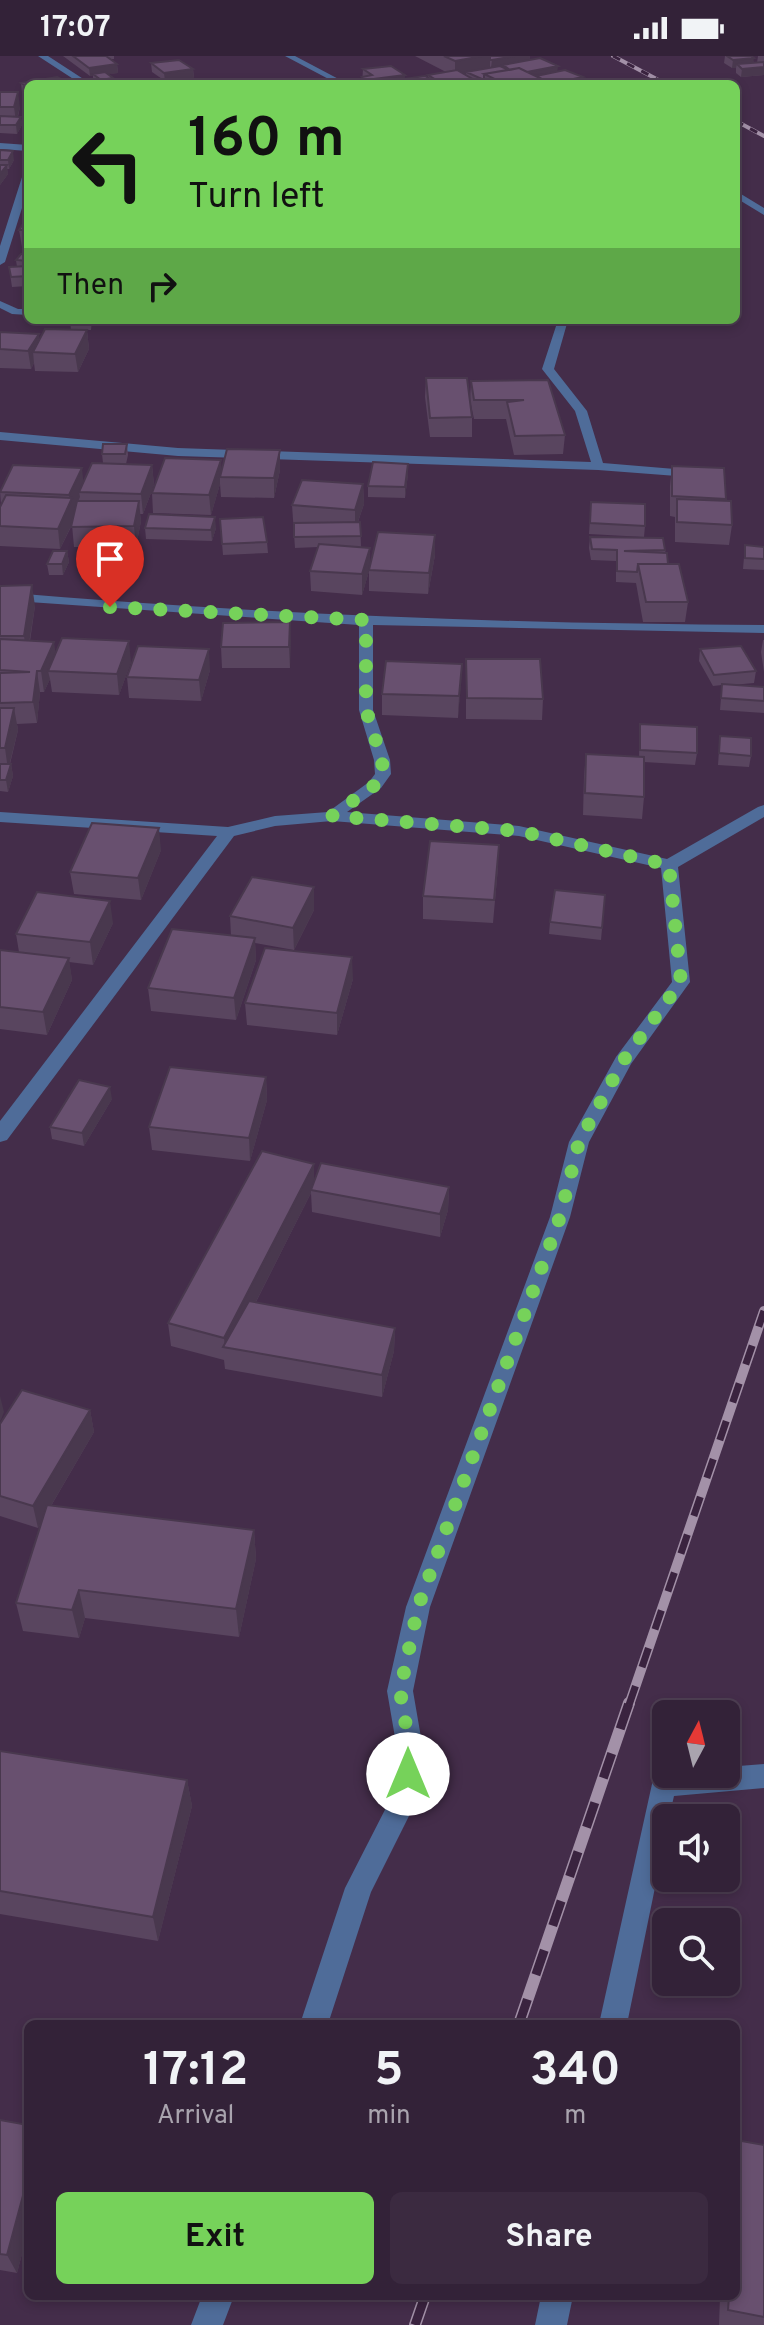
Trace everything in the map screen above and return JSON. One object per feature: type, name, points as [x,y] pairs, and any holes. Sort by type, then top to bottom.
[{"type":"street","points":[[42,56],[81,80]]},
{"type":"street","points":[[289,56],[336,80]]},
{"type":"street","points":[[0,146],[24,148]]},
{"type":"street","points":[[740,190],[748,184]]},
{"type":"street","points":[[0,262],[24,187]]},
{"type":"street","points":[[740,196],[764,212]]},
{"type":"street","points":[[0,304],[16,312],[24,312]]},
{"type":"street","points":[[562,324],[548,369],[554,381],[584,416],[598,466]]},
{"type":"street","points":[[0,436],[178,452],[598,466],[716,477]]},
{"type":"street","points":[[0,596],[166,612],[764,629]]},
{"type":"street","points":[[332,816],[375,785],[383,774],[382,760],[366,710],[366,620]]},
{"type":"street","points":[[0,817],[228,832],[275,821],[332,816],[519,831],[669,865],[764,810]]},
{"type":"street","points":[[1,1133],[228,832]]},
{"type":"street","points":[[315,2020],[359,1888],[405,1798],[410,1749],[400,1691],[418,1607],[560,1217],[579,1142],[623,1061],[681,982],[669,865]]},
{"type":"street","points":[[614,2020],[663,1784],[764,1776]]},
{"type":"street","points":[[207,2325],[216,2300]]},
{"type":"street","points":[[551,2325],[556,2300]]},
{"type":"building","points":[[73,56],[106,56],[117,64],[89,68]]},
{"type":"building","points":[[444,56],[483,56],[455,61]]},
{"type":"building","points":[[490,56],[515,56],[490,60]]},
{"type":"building","points":[[727,56],[751,56],[754,58],[733,60]]},
{"type":"building","points":[[540,58],[558,66],[527,72],[519,68],[510,70],[503,65]]},
{"type":"building","points":[[179,60],[193,69],[164,73],[151,63]]},
{"type":"building","points":[[764,62],[764,67],[742,69],[737,64]]},
{"type":"building","points":[[391,66],[405,75],[366,80],[362,77],[372,75],[363,69]]},
{"type":"building","points":[[500,66],[509,70],[484,74],[484,80],[466,72]]},
{"type":"building","points":[[519,68],[544,80],[497,80],[484,74]]},
{"type":"building","points":[[457,70],[474,80],[436,80],[428,75]]},
{"type":"building","points":[[565,70],[583,77],[544,80],[536,76]]},
{"type":"building","points":[[105,72],[113,78],[101,80],[93,74]]},
{"type":"building","points":[[425,76],[432,80],[405,80]]},
{"type":"building","points":[[0,92],[18,92],[14,107],[0,107]]},
{"type":"building","points":[[0,116],[21,117],[16,125],[0,125]]},
{"type":"building","points":[[0,150],[13,151],[8,160],[0,160]]},
{"type":"building","points":[[24,266],[24,276],[11,277],[9,267]]},
{"type":"building","points":[[45,329],[87,330],[75,354],[33,352]]},
{"type":"building","points":[[0,332],[39,334],[28,351],[0,349]]},
{"type":"building","points":[[426,378],[467,378],[472,417],[430,418]]},
{"type":"building","points":[[548,380],[565,435],[515,436],[507,402],[524,400],[474,400],[471,381]]},
{"type":"building","points":[[103,444],[127,444],[125,454],[102,454]]},
{"type":"building","points":[[227,449],[280,450],[274,478],[220,477]]},
{"type":"building","points":[[165,458],[221,460],[209,495],[152,493]]},
{"type":"building","points":[[373,462],[408,464],[405,487],[368,486]]},
{"type":"building","points":[[92,463],[152,465],[141,494],[79,492]]},
{"type":"building","points":[[13,465],[82,468],[69,495],[0,492]]},
{"type":"building","points":[[672,466],[724,468],[726,499],[672,496]]},
{"type":"building","points":[[302,480],[363,484],[355,510],[292,505]]},
{"type":"building","points":[[6,495],[72,498],[58,529],[0,526],[0,507]]},
{"type":"building","points":[[677,499],[731,501],[732,525],[677,522]]},
{"type":"building","points":[[77,501],[139,501],[134,526],[71,527]]},
{"type":"building","points":[[591,502],[645,504],[645,526],[590,523]]},
{"type":"building","points":[[149,514],[215,517],[211,530],[145,528]]},
{"type":"building","points":[[263,517],[267,542],[222,544],[220,519]]},
{"type":"building","points":[[360,522],[361,536],[294,537],[294,523]]},
{"type":"building","points":[[378,532],[435,535],[429,573],[369,570]]},
{"type":"building","points":[[590,537],[663,538],[665,550],[624,551],[667,553],[668,564],[638,564],[637,572],[617,571],[617,550],[592,549]]},
{"type":"building","points":[[319,544],[370,548],[362,574],[310,571]]},
{"type":"building","points":[[745,545],[764,547],[764,559],[745,558]]},
{"type":"building","points":[[53,551],[67,551],[62,564],[47,564]]},
{"type":"building","points":[[638,564],[679,564],[688,602],[646,602]]},
{"type":"building","points":[[32,585],[24,636],[0,636],[0,586]]},
{"type":"building","points":[[290,622],[289,647],[221,647],[223,623]]},
{"type":"building","points":[[62,638],[129,641],[117,674],[48,671]]},
{"type":"building","points":[[0,639],[54,642],[41,671],[37,671],[33,702],[0,703],[0,673],[30,672],[0,670]]},
{"type":"building","points":[[138,646],[209,649],[199,680],[127,677]]},
{"type":"building","points":[[741,646],[756,671],[714,675],[700,649]]},
{"type":"building","points":[[466,659],[540,659],[543,699],[467,698]]},
{"type":"building","points":[[386,661],[462,664],[459,696],[382,694]]},
{"type":"building","points":[[722,684],[764,687],[764,701],[721,698]]},
{"type":"building","points":[[0,708],[14,708],[5,748],[0,748]]},
{"type":"building","points":[[640,724],[697,727],[697,753],[640,750]]},
{"type":"building","points":[[720,736],[751,738],[751,756],[719,753]]},
{"type":"building","points":[[586,754],[644,757],[644,797],[585,793]]},
{"type":"building","points":[[0,764],[11,764],[6,780],[0,780]]},
{"type":"building","points":[[92,823],[159,828],[138,878],[70,872]]},
{"type":"building","points":[[430,841],[499,845],[494,900],[423,896]]},
{"type":"building","points":[[252,877],[314,887],[293,928],[230,916]]},
{"type":"building","points":[[555,890],[605,895],[602,928],[550,922]]},
{"type":"building","points":[[37,892],[110,901],[90,942],[16,934]]},
{"type":"building","points":[[172,929],[255,938],[234,998],[148,988]]},
{"type":"building","points":[[265,948],[352,957],[337,1013],[245,1003]]},
{"type":"building","points":[[0,950],[69,958],[43,1012],[0,1007]]},
{"type":"building","points":[[170,1067],[266,1077],[249,1138],[149,1127]]},
{"type":"building","points":[[79,1080],[110,1087],[82,1133],[50,1127]]},
{"type":"building","points":[[262,1151],[314,1164],[224,1338],[168,1323]]},
{"type":"building","points":[[321,1163],[449,1187],[440,1214],[311,1190]]},
{"type":"building","points":[[249,1301],[395,1328],[382,1375],[223,1347]]},
{"type":"building","points":[[22,1390],[90,1410],[33,1506],[0,1496],[0,1424]]},
{"type":"building","points":[[47,1505],[254,1530],[236,1609],[79,1590],[72,1610],[16,1603]]},
{"type":"building","points":[[0,1751],[187,1780],[153,1917],[0,1891]]},
{"type":"building","points":[[0,2120],[24,2124],[24,2192],[7,2255],[0,2254]]},
{"type":"building","points":[[740,2141],[764,2145],[764,2317],[728,2310],[729,2300],[740,2300]]},
{"type":"railway","points":[[613,56],[658,80]]},
{"type":"railway","points":[[740,123],[764,136]]},
{"type":"railway","points":[[629,1705],[764,1311]]},
{"type":"railway","points":[[520,2020],[629,1703]]},
{"type":"railway","points":[[415,2325],[424,2300]]},
{"type":"route","points":[[110,607],[366,620],[366,710],[382,760],[383,774],[375,785],[332,816],[422,826],[519,831],[669,865],[681,982],[623,1061],[579,1142],[560,1217],[418,1607],[400,1691],[410,1749],[408,1774]]}]
